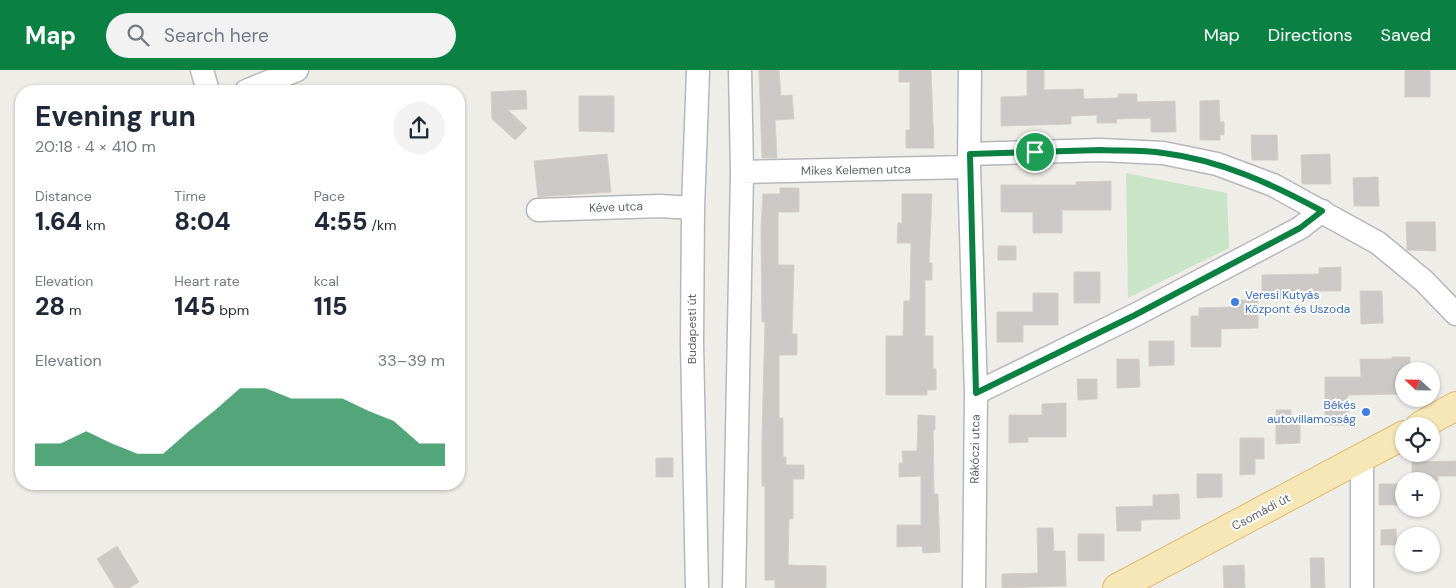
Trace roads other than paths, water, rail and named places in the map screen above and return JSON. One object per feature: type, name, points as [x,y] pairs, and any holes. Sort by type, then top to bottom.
[{"type":"main road","points":[[1436,417],[1456,406]]},
{"type":"main road","name":"Csomádi út","points":[[1117,588],[1395,441]]},
{"type":"street","points":[[202,70],[206,85]]},
{"type":"street","points":[[261,85],[297,70]]},
{"type":"street","name":"Budapesti út","points":[[697,588],[692,343],[693,208],[698,70]]},
{"type":"street","points":[[734,588],[742,172],[740,70]]},
{"type":"street","name":"Rákóczi utca","points":[[970,70],[969,161],[976,393],[974,588]]},
{"type":"street","name":"Mikes Kelemen utca","points":[[742,172],[969,161],[1101,150],[1163,153],[1217,164],[1273,185],[1322,211],[1378,243],[1424,282],[1456,314]]},
{"type":"street","name":"Kéve utca","points":[[538,210],[660,206],[693,208]]},
{"type":"street","points":[[976,393],[1135,315],[1300,228],[1322,211]]},
{"type":"street","points":[[1362,458],[1362,588]]},
{"type":"place","name":"Veresi Kutyás Központ és Uszoda","points":[[1235,302]]},
{"type":"place","name":"Békés autovillamosság","points":[[1366,412]]}]
